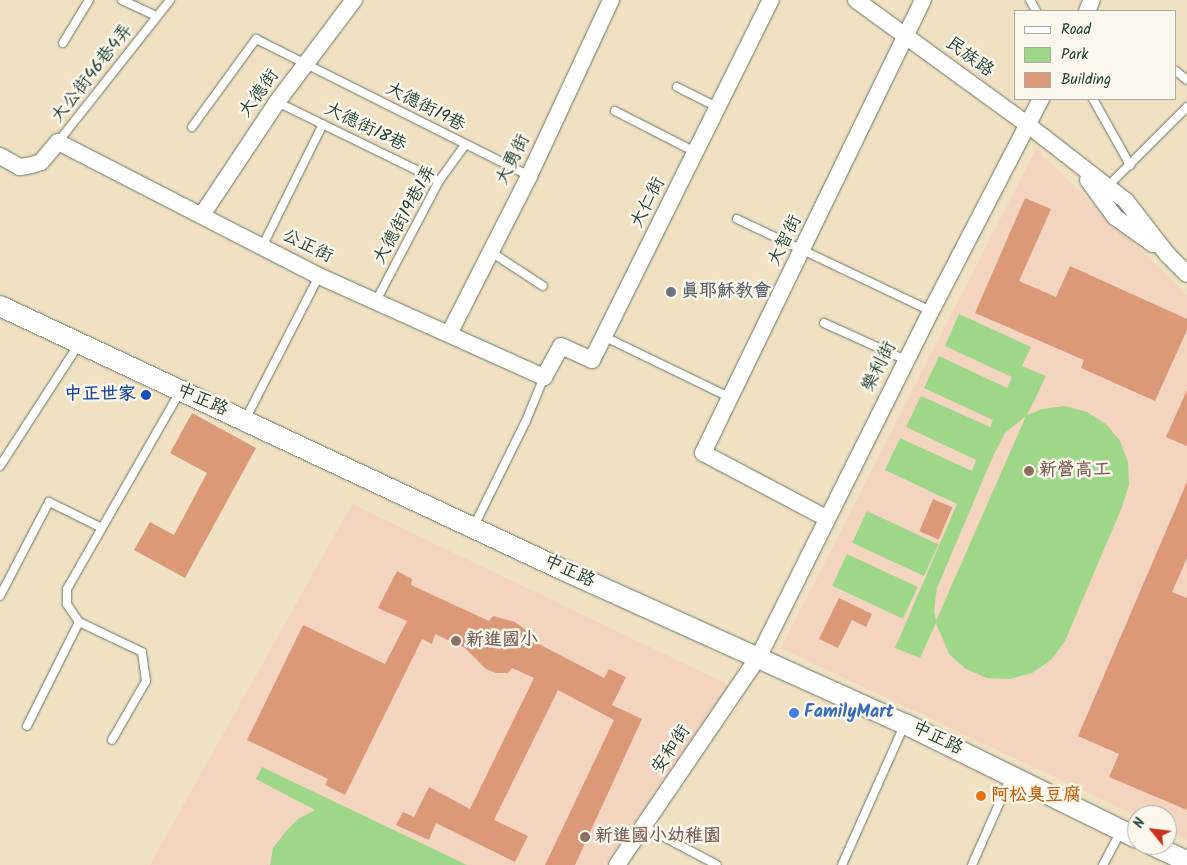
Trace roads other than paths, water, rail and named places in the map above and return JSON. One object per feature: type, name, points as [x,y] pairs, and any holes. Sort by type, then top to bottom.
[{"type":"street","name":"大德街","points":[[202,215],[277,102],[307,66],[354,0]]},
{"type":"street","name":"大勇街","points":[[449,334],[529,176],[611,0]]},
{"type":"street","name":"大仁街","points":[[544,377],[561,346],[592,360],[697,153],[771,0]]},
{"type":"street","name":"民族路","points":[[856,0],[1028,125],[1080,169],[1126,201],[1167,254],[1187,274]]},
{"type":"street","name":"大智街","points":[[826,518],[703,453],[804,251],[904,36],[923,0]]},
{"type":"street","name":"樂利街","points":[[759,656],[826,518],[1040,100]]},
{"type":"street","points":[[0,156],[20,167],[32,165],[41,162],[58,142]]},
{"type":"street","name":"公正街","points":[[58,142],[318,276],[544,377]]},
{"type":"street","name":"民族路","points":[[1080,169],[1115,217],[1167,254]]},
{"type":"street","name":"中正路","points":[[1,309],[474,526],[560,569],[759,656],[905,724],[1127,834]]},
{"type":"street","name":"安和街","points":[[617,865],[645,827],[759,656]]},
{"type":"street","points":[[1174,855],[1187,861]]},
{"type":"lane","points":[[63,43],[89,0]]},
{"type":"lane","points":[[122,0],[157,16]]},
{"type":"lane","name":"大公街46巷4弄","points":[[58,142],[170,0]]},
{"type":"lane","name":"大德街19巷","points":[[192,127],[256,39],[529,176]]},
{"type":"lane","points":[[1177,72],[1187,80]]},
{"type":"lane","points":[[677,87],[719,108]]},
{"type":"lane","points":[[1094,100],[1130,165]]},
{"type":"lane","name":"大德街18巷","points":[[277,102],[439,181]]},
{"type":"lane","points":[[1107,188],[1187,107]]},
{"type":"lane","points":[[615,111],[697,153]]},
{"type":"lane","points":[[262,247],[323,124]]},
{"type":"lane","name":"大德街19巷1弄","points":[[376,301],[439,181],[466,145]]},
{"type":"lane","points":[[737,219],[931,311]]},
{"type":"lane","points":[[491,252],[543,286]]},
{"type":"lane","points":[[245,420],[318,276]]},
{"type":"lane","points":[[824,323],[906,360]]},
{"type":"lane","points":[[604,337],[729,398]]},
{"type":"lane","points":[[0,466],[79,344]]},
{"type":"lane","points":[[474,526],[526,421],[544,377]]},
{"type":"lane","points":[[112,740],[146,681],[142,652],[79,622],[67,604],[67,589],[100,526],[180,392]]},
{"type":"lane","points":[[0,596],[3,582],[49,502],[100,526]]},
{"type":"lane","points":[[27,726],[79,622]]},
{"type":"lane","points":[[842,865],[905,724]]},
{"type":"lane","points":[[972,865],[1012,776]]},
{"type":"lane","points":[[645,827],[717,865]]},
{"type":"lane","points":[[1104,865],[1127,837]]},
{"type":"place","name":"真耶穌教會","points":[[671,292]]},
{"type":"place","name":"中正世家","points":[[146,395]]},
{"type":"place","name":"新營高工","points":[[1029,471]]},
{"type":"place","name":"新進國小","points":[[456,641]]},
{"type":"place","name":"FamilyMart","points":[[794,713]]},
{"type":"place","name":"阿松臭豆腐","points":[[981,796]]},
{"type":"place","name":"新進國小幼稚園","points":[[585,837]]}]
